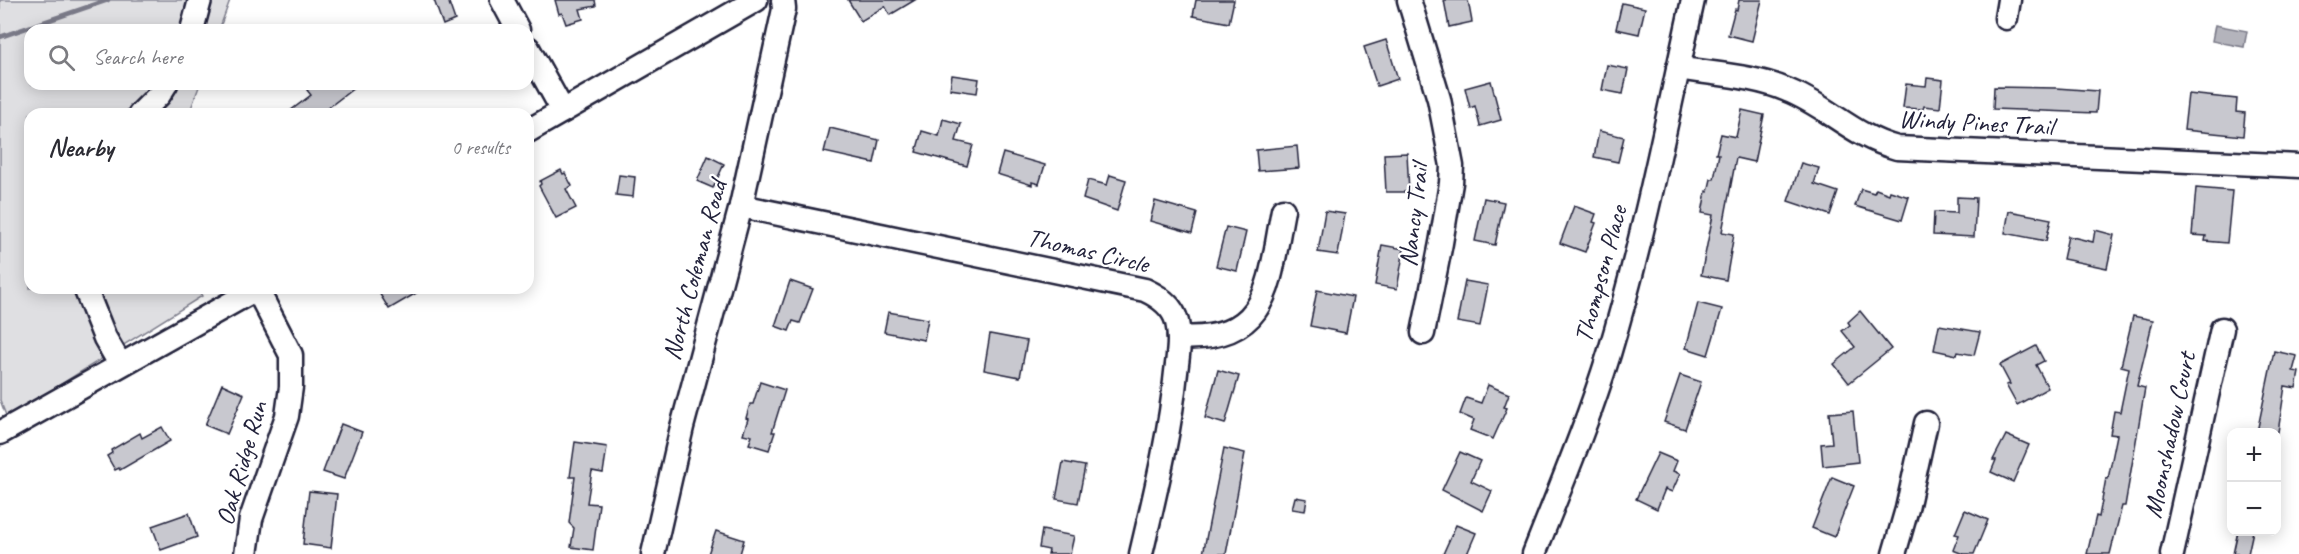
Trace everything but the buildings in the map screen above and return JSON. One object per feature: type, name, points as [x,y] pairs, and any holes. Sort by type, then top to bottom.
[{"type":"street","points":[[194,24],[200,0]]},
{"type":"street","points":[[502,0],[515,24]]},
{"type":"street","points":[[534,128],[756,0]]},
{"type":"street","name":"North Coleman Road","points":[[653,554],[681,427],[741,206],[784,9],[783,0]]},
{"type":"street","name":"Nancy Trail","points":[[1408,0],[1439,99],[1452,166],[1444,223],[1423,333]]},
{"type":"street","name":"Thompson Place","points":[[1534,554],[1609,356],[1637,254],[1693,0]]},
{"type":"street","points":[[534,59],[563,111]]},
{"type":"street","name":"Windy Pines Trail","points":[[1678,68],[1785,89],[1809,100],[1861,135],[1896,148],[2299,166]]},
{"type":"street","points":[[146,108],[162,90]]},
{"type":"street","name":"Thomas Circle","points":[[741,206],[1146,290],[1160,297],[1170,307],[1177,320],[1179,337],[1174,400],[1166,446],[1141,554]]},
{"type":"street","points":[[1179,337],[1202,339],[1220,336],[1237,328],[1254,314],[1268,286],[1283,210]]},
{"type":"street","points":[[87,294],[105,338],[120,364]]},
{"type":"street","points":[[0,433],[247,294]]},
{"type":"street","name":"Oak Ridge Run","points":[[246,554],[251,519],[287,416],[291,387],[291,355],[261,294]]},
{"type":"street","name":"Moonshadow Court","points":[[2172,554],[2222,328]]},
{"type":"street","points":[[1894,554],[1907,509],[1926,423]]},
{"type":"shaded area","points":[[0,0],[230,0],[221,24],[24,24],[24,90],[198,90],[191,108],[24,108],[24,294],[201,294],[202,296],[7,418],[0,400]]},
{"type":"shaded area","points":[[2215,25],[2247,31],[2244,47],[2212,41]]},
{"type":"waterway","points":[[38,24],[108,0]]},
{"type":"waterway","points":[[0,37],[24,29]]}]
